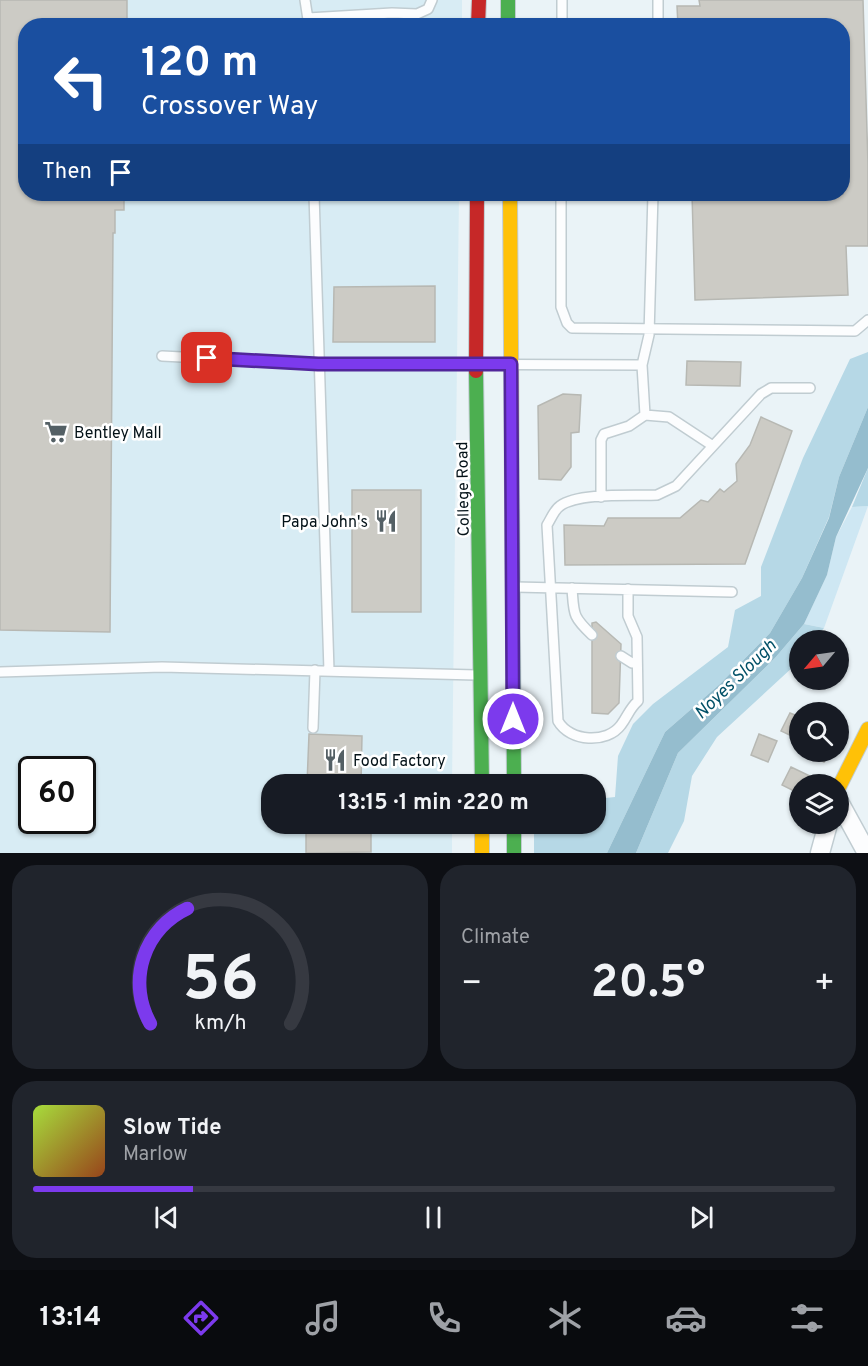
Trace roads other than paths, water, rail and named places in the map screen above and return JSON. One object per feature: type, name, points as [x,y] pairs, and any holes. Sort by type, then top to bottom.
[{"type":"main road","points":[[478,18],[479,0]]},
{"type":"main road","points":[[508,0],[508,18]]},
{"type":"main road","name":"College Road","points":[[477,201],[476,364],[482,774]]},
{"type":"main road","points":[[510,201],[513,774]]},
{"type":"main road","points":[[846,774],[868,729]]},
{"type":"main road","points":[[482,834],[482,853]]},
{"type":"main road","points":[[514,834],[514,853]]},
{"type":"street","points":[[849,820],[867,853]]},
{"type":"street","points":[[820,853],[825,834]]},
{"type":"lane","points":[[305,0],[308,18]]},
{"type":"lane","points":[[346,18],[392,13],[417,14],[428,9],[432,0]]},
{"type":"lane","points":[[562,0],[562,18]]},
{"type":"lane","points":[[658,0],[658,18]]},
{"type":"lane","points":[[314,201],[329,671]]},
{"type":"lane","points":[[561,201],[561,308],[567,323],[572,328],[855,331],[868,320]]},
{"type":"lane","points":[[645,415],[642,365],[649,330],[653,201]]},
{"type":"lane","points":[[162,356],[318,364],[642,365]]},
{"type":"lane","points":[[628,590],[628,616],[637,637],[638,700],[629,709],[622,724],[608,736],[575,736],[565,730],[558,721],[547,525],[553,514],[561,505],[581,497],[666,493],[676,486],[761,394],[771,388],[810,388]]},
{"type":"lane","points":[[602,497],[601,441],[604,434],[629,426],[645,415],[669,417],[713,446]]},
{"type":"lane","points":[[513,587],[732,592]]},
{"type":"lane","points":[[572,588],[577,621],[592,635]]},
{"type":"lane","points":[[621,656],[632,663],[638,663]]},
{"type":"lane","points":[[0,672],[162,667],[482,675]]},
{"type":"lane","points":[[313,728],[315,670]]},
{"type":"water","name":"Noyes Slough","points":[[868,407],[868,468],[836,537],[827,575],[804,624],[799,630],[789,630],[789,642],[775,658],[678,753],[636,853],[607,853],[665,732],[720,684],[770,633],[802,578],[829,518],[839,477]]},
{"type":"place","name":"Bentley Mall","points":[[56,432]]},
{"type":"place","name":"Papa John's","points":[[386,521]]},
{"type":"place","name":"Food Factory","points":[[335,760]]}]
